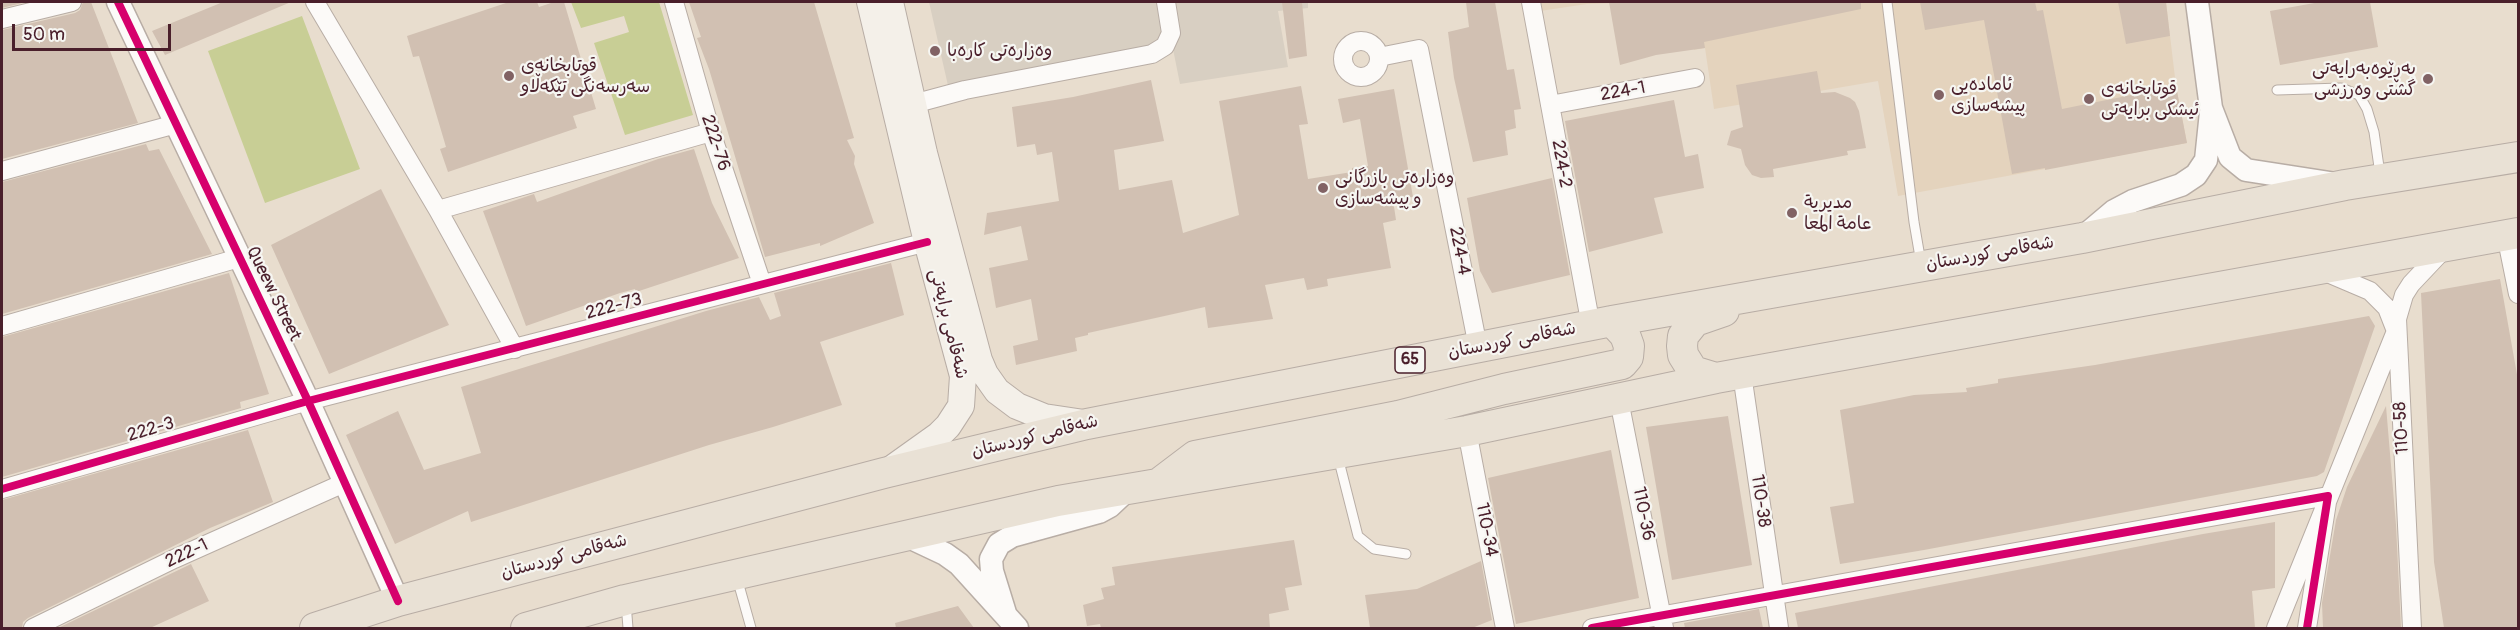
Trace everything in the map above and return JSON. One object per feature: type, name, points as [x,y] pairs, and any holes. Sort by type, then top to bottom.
[{"type":"highway","name":"شەقامی کوردستان","points":[[315,628],[387,605],[884,473],[1087,424],[1601,323],[2082,238],[2345,185],[2518,157]]},
{"type":"highway","points":[[527,628],[627,614],[736,576],[1058,501],[1467,431],[1729,376],[2512,234]]},
{"type":"highway","points":[[1729,376],[1702,376],[1687,364],[1682,346],[1688,327],[1704,316],[1756,302],[1767,293]]},
{"type":"highway","points":[[1158,484],[1195,456],[1398,416],[1504,389],[1622,364],[1628,357],[1629,346],[1625,335],[1601,323]]},
{"type":"highway","name":"شەقامی کوردستان","points":[[344,628],[387,605]]},
{"type":"main road","name":"شەقامی برایەتی","points":[[870,2],[937,239],[979,360],[993,387],[1017,406],[1044,417],[1087,424]]},
{"type":"main road","name":"شەقامی برایەتی","points":[[884,473],[939,435],[957,414],[962,399],[963,376],[913,104],[890,2]]},
{"type":"street","points":[[2,19],[72,2]]},
{"type":"street","name":"Queew Street","points":[[118,2],[308,401],[344,483],[387,605]]},
{"type":"street","points":[[315,2],[438,210],[515,349]]},
{"type":"street","name":"222-76","points":[[674,2],[711,132],[762,284]]},
{"type":"street","points":[[913,104],[965,90],[1152,54],[1165,46],[1171,33],[1166,2]]},
{"type":"street","name":"224-2","points":[[1531,2],[1550,105],[1601,323]]},
{"type":"street","points":[[2082,238],[2114,211],[2133,201],[2181,185],[2196,175],[2206,160],[2211,108],[2197,2]]},
{"type":"street","name":"224-4","points":[[1379,57],[1419,50],[1478,347]]},
{"type":"street","name":"224-1","points":[[1550,105],[1695,78]]},
{"type":"street","points":[[2211,108],[2230,157],[2240,167],[2345,185]]},
{"type":"street","points":[[2,171],[176,124]]},
{"type":"street","points":[[438,210],[711,132]]},
{"type":"street","points":[[2512,234],[2518,294]]},
{"type":"street","name":"222-73","points":[[308,401],[937,239]]},
{"type":"street","name":"110-58","points":[[2412,628],[2396,332],[2400,307],[2410,284],[2449,245]]},
{"type":"street","points":[[2,326],[239,258]]},
{"type":"street","points":[[2276,628],[2396,332],[2387,308],[2370,291],[2318,268]]},
{"type":"street","name":"110-38","points":[[1729,376],[1779,628]]},
{"type":"street","name":"110-36","points":[[1619,400],[1663,622]]},
{"type":"street","name":"222-3","points":[[2,489],[308,401]]},
{"type":"street","name":"110-34","points":[[1467,431],[1505,628]]},
{"type":"street","name":"222-1","points":[[33,628],[174,559],[344,483]]},
{"type":"street","points":[[1011,620],[992,571],[991,559],[999,544],[1012,536],[1099,512],[1110,506],[1127,490]]},
{"type":"street","points":[[1592,628],[1663,622],[1774,596],[2328,496]]},
{"type":"street","points":[[2307,628],[2328,496]]},
{"type":"street","points":[[909,537],[945,554],[959,564],[1011,620]]},
{"type":"street","points":[[2410,592],[2419,628]]},
{"type":"lane","points":[[1887,2],[1921,266]]},
{"type":"lane","points":[[2277,90],[2342,88],[2359,95],[2367,109],[2374,132],[2381,179]]},
{"type":"lane","points":[[1337,452],[1358,536],[1374,549],[1406,554]]},
{"type":"lane","points":[[736,576],[751,628]]},
{"type":"shaded area","points":[[929,2],[1308,2],[1308,8],[1278,11],[1288,67],[1180,84],[1173,49],[949,90]]},
{"type":"shaded area","points":[[1539,2],[1643,2],[1587,4],[1540,11]]},
{"type":"shaded area","points":[[1686,2],[2166,2],[2176,86],[2187,143],[1898,196],[1878,81],[1714,109],[1705,48],[1694,50]]},
{"type":"green space","points":[[571,2],[659,2],[693,115],[625,135],[594,43],[629,32],[624,16],[581,28]]},
{"type":"green space","points":[[302,16],[360,169],[265,203],[208,51]]},
{"type":"building","points":[[2,2],[26,2],[2,8]]},
{"type":"building","points":[[83,2],[91,2],[138,123],[2,159],[2,30],[75,13],[80,10]]},
{"type":"building","points":[[223,2],[291,2],[165,55],[152,31]]},
{"type":"building","points":[[509,2],[537,2],[539,7],[554,2],[564,2],[596,109],[573,116],[577,128],[448,172],[440,149],[446,147],[419,56],[413,57],[407,36]]},
{"type":"building","points":[[689,2],[814,2],[854,138],[847,140],[855,156],[854,164],[874,223],[820,246],[820,243],[765,257],[709,69],[697,38],[701,37]]},
{"type":"building","points":[[1282,2],[1302,2],[1307,56],[1289,59]]},
{"type":"building","points":[[1466,2],[1495,2],[1507,70],[1514,69],[1521,109],[1514,110],[1516,128],[1505,131],[1508,155],[1473,162],[1454,78],[1448,32],[1469,27]]},
{"type":"building","points":[[1609,2],[1861,2],[1861,9],[1704,42],[1705,48],[1656,55],[1620,65]]},
{"type":"building","points":[[1920,2],[2035,2],[2037,11],[2043,10],[2062,109],[2176,86],[2187,143],[2045,170],[2045,168],[2012,174],[1984,20],[1925,30]]},
{"type":"building","points":[[2118,2],[2166,2],[2170,36],[2126,44]]},
{"type":"building","points":[[2320,2],[2370,2],[2378,47],[2280,65],[2270,11]]},
{"type":"building","points":[[1817,71],[1821,93],[1835,92],[1855,102],[1866,148],[1847,151],[1848,155],[1773,169],[1774,177],[1761,178],[1752,175],[1745,165],[1741,149],[1727,145],[1731,131],[1743,127],[1736,85]]},
{"type":"building","points":[[1151,80],[1164,141],[1114,150],[1119,190],[1172,180],[1183,233],[1239,215],[1219,101],[1301,86],[1308,124],[1299,125],[1308,179],[1352,172],[1352,168],[1368,166],[1360,119],[1343,123],[1338,99],[1394,89],[1413,197],[1393,200],[1396,220],[1383,223],[1391,268],[1327,279],[1328,286],[1307,290],[1304,278],[1265,285],[1273,319],[1208,328],[1205,307],[1088,333],[1088,335],[1075,338],[1077,351],[1016,365],[1013,346],[1038,340],[1031,299],[996,308],[989,268],[1028,260],[1021,226],[984,235],[987,213],[1059,201],[1052,152],[1037,155],[1035,144],[1017,147],[1012,107],[1073,97]]},
{"type":"building","points":[[1674,100],[1685,157],[1698,154],[1704,188],[1654,198],[1663,233],[1589,252],[1565,121]]},
{"type":"building","points":[[146,144],[149,151],[159,149],[212,254],[2,314],[2,182]]},
{"type":"building","points":[[694,149],[712,203],[739,258],[636,292],[635,289],[620,293],[526,326],[483,211],[534,194],[537,202],[658,159]]},
{"type":"building","points":[[1552,178],[1570,275],[1492,293],[1480,271],[1467,198]]},
{"type":"building","points":[[381,189],[449,325],[329,374],[271,245]]},
{"type":"building","points":[[891,263],[904,315],[820,342],[842,405],[773,427],[709,445],[471,522],[468,511],[395,544],[346,435],[398,411],[424,470],[481,453],[461,387],[706,311],[759,297],[770,320],[781,316],[774,293]]},
{"type":"building","points":[[229,273],[269,394],[240,402],[241,408],[2,477],[2,337]]},
{"type":"building","points":[[2500,279],[2518,380],[2518,628],[2444,628],[2434,562],[2421,293]]},
{"type":"building","points":[[2369,316],[2375,326],[2324,472],[2317,476],[1840,564],[1830,507],[1854,503],[1840,410],[1914,395],[1967,392],[1966,388],[1998,383],[1998,379],[2095,365]]},
{"type":"building","points":[[2386,406],[2396,525],[2401,628],[2323,628],[2322,603],[2336,520],[2347,487]]},
{"type":"building","points":[[1728,416],[1752,565],[1672,580],[1646,427]]},
{"type":"building","points":[[248,430],[273,502],[210,528],[28,618],[23,622],[22,628],[2,628],[2,500]]},
{"type":"building","points":[[1611,450],[1639,598],[1516,624],[1488,478]]},
{"type":"building","points":[[2275,522],[2275,588],[2252,591],[2255,628],[1798,628],[1795,613]]},
{"type":"building","points":[[1294,540],[1302,585],[1285,588],[1289,610],[1269,614],[1270,628],[1101,628],[1100,624],[1087,626],[1083,605],[1104,599],[1101,588],[1115,585],[1112,567]]},
{"type":"building","points":[[1481,561],[1492,620],[1472,628],[1370,628],[1365,595],[1417,589]]},
{"type":"building","points":[[191,564],[209,601],[150,628],[58,628]]},
{"type":"building","points":[[958,606],[974,628],[896,628],[895,623]]},
{"type":"building","points":[[1759,609],[1763,628],[1685,628],[1684,623]]},
{"type":"cycle path","points":[[118,2],[308,401],[398,601]]},
{"type":"cycle path","points":[[2,489],[308,401],[927,242]]},
{"type":"cycle path","points":[[1592,628],[2328,496],[2307,628]]},
{"type":"place","name":"وەزارەتی کارەبا","points":[[935,51]]},
{"type":"place","name":"قوتابخانەی سەرسەنگی تێکەڵاو","points":[[509,76]]},
{"type":"place","name":"بەڕێوەبەرایەتی گشتی وەرزشی","points":[[2428,79]]},
{"type":"place","name":"ئامادەیی پیشەسازی","points":[[1939,95]]},
{"type":"place","name":"قوتابخانەی ئیشکی برایەتی","points":[[2089,99]]},
{"type":"place","name":"وەزارەتی بازرگانی و پیشەسازی","points":[[1323,188]]},
{"type":"place","name":"مدیریة عامة المعا","points":[[1792,213]]}]
